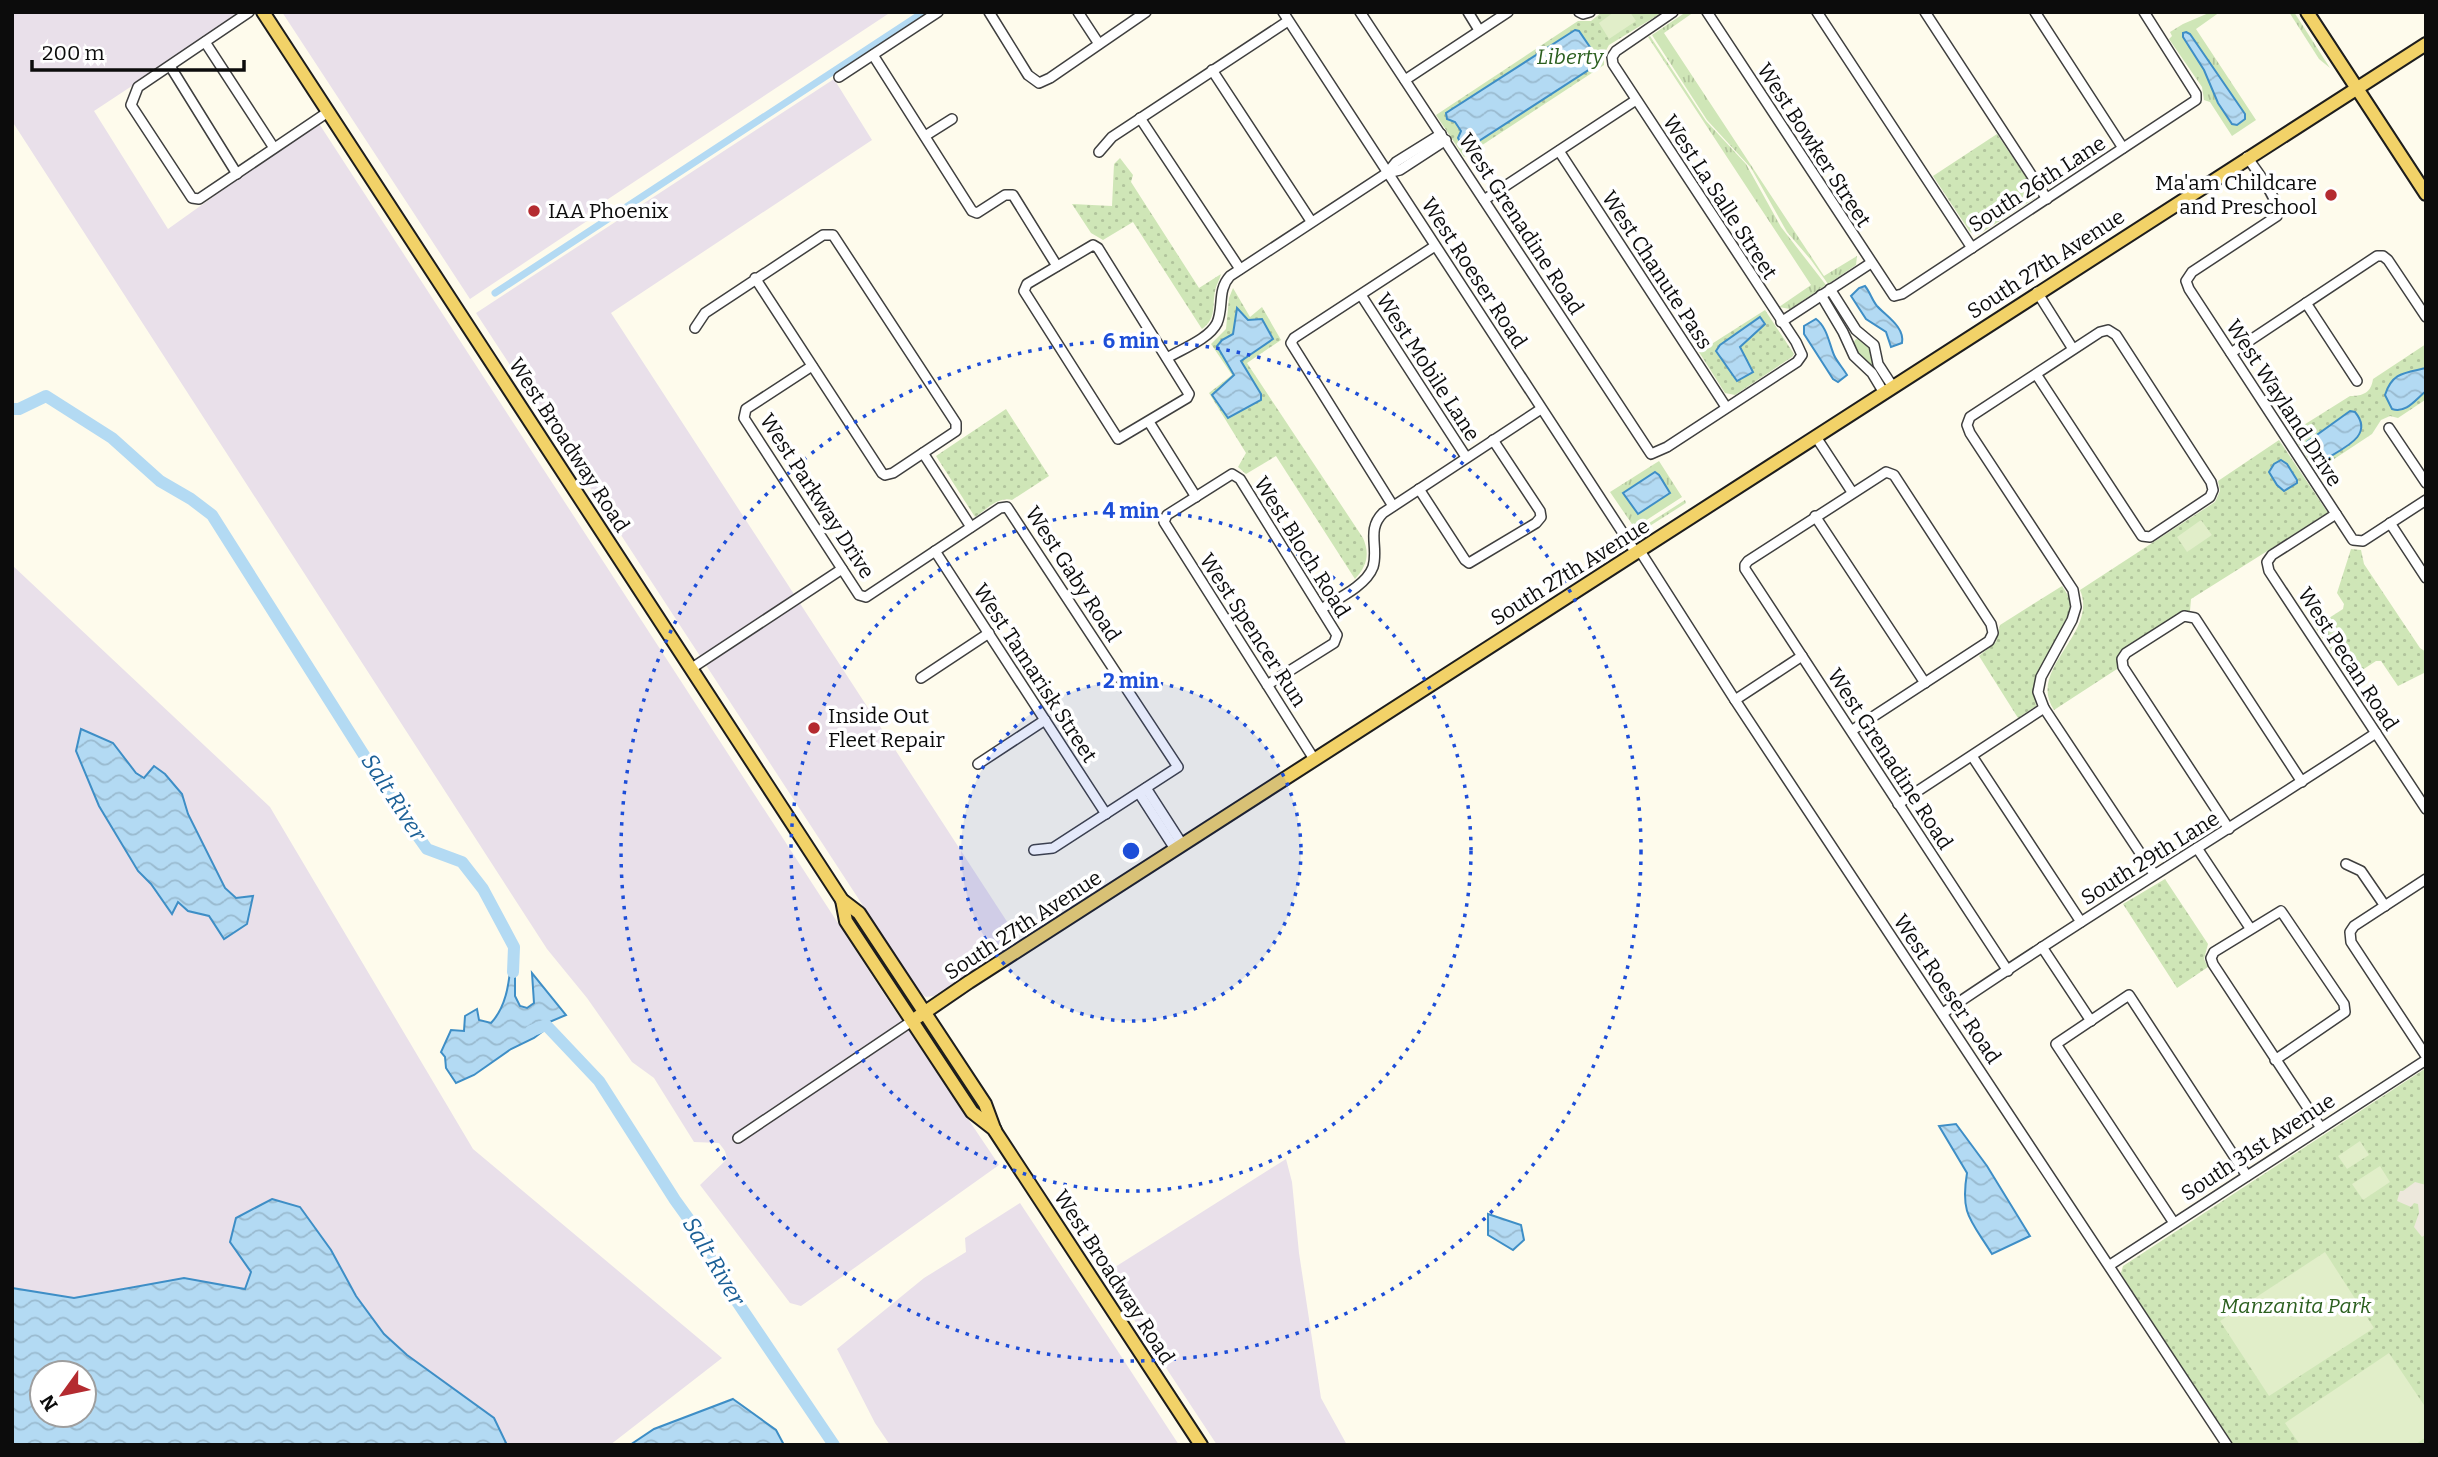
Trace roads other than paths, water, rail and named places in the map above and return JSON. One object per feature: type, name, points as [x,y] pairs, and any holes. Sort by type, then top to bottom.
[{"type":"main road","name":"West Broadway Road","points":[[263,12],[842,900],[859,913],[985,1104],[995,1130],[1202,1445]]},
{"type":"main road","points":[[2307,12],[2426,194]]},
{"type":"main road","name":"South 27th Avenue","points":[[912,1021],[2037,292],[2426,44]]},
{"type":"main road","name":"West Broadway Road","points":[[842,900],[846,920],[972,1112],[995,1130]]},
{"type":"street","points":[[249,12],[138,87],[131,105],[192,198],[199,199],[328,112]]},
{"type":"street","points":[[839,77],[938,12]]},
{"type":"street","points":[[989,12],[1028,75],[1039,83],[1146,12]]},
{"type":"street","points":[[1078,12],[1099,44]]},
{"type":"street","name":"West Grenadine Road","points":[[1360,12],[1651,454],[1667,447],[1726,407]]},
{"type":"street","points":[[1468,12],[1479,30]]},
{"type":"street","points":[[1405,80],[1508,12]]},
{"type":"street","points":[[1579,13],[1590,12]]},
{"type":"street","name":"West La Salle Street","points":[[1674,12],[1618,49],[1612,57],[1614,67],[1802,355],[1797,362],[1726,407]]},
{"type":"street","name":"West Bowker Street","points":[[1707,12],[1894,296]]},
{"type":"street","points":[[1817,12],[1972,248]]},
{"type":"street","points":[[1925,12],[2047,199]]},
{"type":"street","points":[[2035,12],[2123,148]]},
{"type":"street","name":"South 26th Lane","points":[[1894,296],[2047,199],[2197,98],[2144,12]]},
{"type":"street","points":[[1100,152],[1112,137],[1212,70],[1285,16]]},
{"type":"street","name":"West Roeser Road","points":[[1285,16],[2227,1445]]},
{"type":"street","points":[[205,42],[274,148]]},
{"type":"street","points":[[873,55],[975,213],[1010,194],[1057,266]]},
{"type":"street","points":[[170,66],[237,174]]},
{"type":"street","points":[[1212,70],[1311,221]]},
{"type":"street","points":[[1485,201],[1636,100]]},
{"type":"street","points":[[1140,118],[1240,269]]},
{"type":"street","points":[[925,136],[952,119]]},
{"type":"street","points":[[1167,358],[1206,335],[1216,325],[1226,279],[1387,173],[1396,162],[1443,137]]},
{"type":"street","name":"West Chanute Pass","points":[[1559,151],[1726,407]]},
{"type":"street","name":"West Wayland Drive","points":[[2247,157],[2279,212],[2275,219],[2192,272],[2186,281],[2189,289],[2353,540],[2363,541],[2390,523]]},
{"type":"street","points":[[695,328],[705,313],[755,278],[823,235],[833,235],[956,423],[956,431],[893,473],[885,475],[755,278]]},
{"type":"street","points":[[1093,245],[1098,248],[1189,395],[1118,439],[1031,304],[1024,288],[1057,266],[1093,245]]},
{"type":"street","points":[[1393,506],[1291,343],[1294,338],[1435,246]]},
{"type":"street","points":[[2231,353],[2377,256],[2383,256],[2426,317]]},
{"type":"street","points":[[1781,321],[1871,263]]},
{"type":"street","points":[[1830,289],[1856,330],[1874,345],[1878,364],[1889,390]]},
{"type":"street","points":[[2037,292],[2073,349]]},
{"type":"street","name":"West Mobile Lane","points":[[1361,295],[1466,457]]},
{"type":"street","points":[[1821,295],[1843,331],[1854,356],[1889,390]]},
{"type":"street","points":[[2306,303],[2357,381]]},
{"type":"street","points":[[2036,374],[2142,536],[2150,537],[2210,497],[2213,490],[2211,482],[2116,335],[2108,330],[2073,349],[1970,417],[1966,425],[2073,590],[2076,607],[2072,620],[2041,677],[2038,691],[2044,708],[2154,874]]},
{"type":"street","name":"West Parkway Drive","points":[[812,366],[746,409],[744,418],[859,595],[866,597],[935,551]]},
{"type":"street","points":[[1321,609],[1357,586],[1371,570],[1373,528],[1377,519],[1541,408]]},
{"type":"street","points":[[1149,422],[1196,497]]},
{"type":"street","points":[[2389,428],[2426,483]]},
{"type":"street","points":[[1816,437],[1853,492]]},
{"type":"street","points":[[1419,489],[1469,563],[1536,523],[1541,517],[1540,511],[1493,440]]},
{"type":"street","points":[[923,453],[971,527],[935,551]]},
{"type":"street","points":[[1851,731],[1925,683],[1989,641],[1993,633],[1991,624],[1894,475],[1886,472],[1815,516],[1925,683]]},
{"type":"street","name":"West Bloch Road","points":[[1196,497],[1234,474],[1337,635],[1337,639],[1267,685]]},
{"type":"street","name":"West Spencer Run","points":[[1196,497],[1164,519],[1164,524],[1314,759]]},
{"type":"street","points":[[2426,500],[2390,523],[2426,578]]},
{"type":"street","name":"West Gaby Road","points":[[971,527],[1000,508],[1007,507],[1012,512],[1178,767],[1143,791]]},
{"type":"street","name":"West Pecan Road","points":[[2336,514],[2272,555],[2267,562],[2269,571],[2426,809]]},
{"type":"street","name":"West Grenadine Road","points":[[1815,516],[1745,565],[2008,971]]},
{"type":"street","name":"West Tamarisk Street","points":[[935,551],[1106,814]]},
{"type":"street","points":[[692,668],[842,569]]},
{"type":"street","points":[[2229,829],[2123,667],[2122,659],[2126,653],[2184,616],[2195,618],[2302,782]]},
{"type":"street","points":[[921,678],[989,633]]},
{"type":"street","points":[[1735,700],[1802,656]]},
{"type":"street","points":[[1898,804],[2044,708]]},
{"type":"street","points":[[978,764],[1045,720]]},
{"type":"street","name":"South 29th Lane","points":[[1943,1013],[2154,874],[2229,829],[2376,733]]},
{"type":"street","points":[[1972,756],[2081,922]]},
{"type":"street","points":[[1034,850],[1046,851],[1053,848],[1143,791],[1179,847]]},
{"type":"street","points":[[2197,848],[2250,928]]},
{"type":"street","points":[[2346,864],[2361,871],[2385,906]]},
{"type":"street","points":[[2426,879],[2354,926],[2350,932],[2351,942],[2426,1058]]},
{"type":"street","points":[[2275,1060],[2345,1012],[2344,1004],[2281,911],[2214,952],[2211,958],[2275,1060],[2320,1128]]},
{"type":"street","points":[[2042,947],[2091,1021]]},
{"type":"street","points":[[2175,1223],[2056,1044],[2129,995],[2247,1176]]},
{"type":"street","name":"South 27th Avenue","points":[[738,1138],[912,1021]]},
{"type":"street","name":"South 31st Avenue","points":[[2110,1265],[2426,1058]]},
{"type":"water","name":"Liberty","points":[[1575,30],[1579,31],[1596,56],[1593,67],[1465,150],[1458,138],[1461,131],[1455,122],[1447,119],[1446,113]]},
{"type":"water","points":[[2186,32],[2245,114],[2245,119],[2237,125],[2232,124],[2218,103],[2204,70],[2183,37]]},
{"type":"water","points":[[1865,286],[1877,306],[1898,327],[1902,343],[1891,347],[1886,332],[1866,319],[1851,296]]},
{"type":"water","points":[[1237,308],[1248,320],[1262,319],[1273,339],[1241,361],[1261,394],[1261,400],[1228,418],[1212,395],[1234,375],[1217,346],[1233,334]]},
{"type":"water","points":[[1760,317],[1765,324],[1740,347],[1753,372],[1737,381],[1716,351],[1720,345]]},
{"type":"water","points":[[1816,319],[1825,331],[1835,358],[1847,375],[1838,382],[1833,379],[1804,334],[1804,326]]},
{"type":"water","points":[[2426,368],[2426,391],[2406,408],[2392,409],[2385,395],[2391,382],[2400,375]]},
{"type":"water","points":[[2350,411],[2355,412],[2360,420],[2359,435],[2347,446],[2318,461],[2308,448],[2307,442]]},
{"type":"water","points":[[2281,460],[2287,464],[2297,480],[2297,483],[2284,491],[2269,472],[2274,464]]},
{"type":"water","points":[[1655,472],[1670,493],[1638,514],[1623,493]]},
{"type":"water","points":[[81,729],[113,743],[136,773],[144,778],[154,766],[165,774],[182,794],[188,814],[225,888],[236,898],[253,896],[247,924],[224,939],[209,916],[188,911],[178,902],[172,914],[151,884],[138,871],[99,806],[76,751]]},
{"type":"water","points":[[512,956],[515,956],[515,996],[520,1006],[527,1008],[534,1003],[532,973],[566,1015],[547,1023],[543,1031],[534,1038],[456,1083],[446,1068],[445,1057],[441,1052],[451,1030],[464,1031],[465,1016],[477,1009],[479,1020],[491,1023],[497,1016],[507,991]]},
{"type":"water","points":[[1956,1124],[1987,1166],[2030,1236],[1992,1254],[1973,1225],[1966,1208],[1967,1173],[1939,1126]]},
{"type":"water","points":[[272,1199],[300,1207],[331,1250],[356,1296],[384,1334],[407,1355],[494,1418],[507,1445],[12,1445],[12,1288],[74,1298],[184,1278],[245,1289],[251,1272],[230,1242],[236,1218]]},
{"type":"water","points":[[1488,1214],[1521,1225],[1524,1240],[1513,1250],[1488,1235]]},
{"type":"water","points":[[733,1399],[776,1430],[784,1445],[630,1445],[654,1429]]},
{"type":"waterway","points":[[495,293],[924,12]]},
{"type":"waterway","name":"Salt River","points":[[12,409],[19,409],[46,396],[112,438],[160,481],[212,515],[393,801],[427,849],[462,862],[483,889],[514,947],[513,972]]},
{"type":"waterway","name":"Salt River","points":[[531,1031],[546,1025],[599,1081],[675,1200],[706,1243],[713,1266],[834,1445]]},
{"type":"place","name":"Ma'am Childcare and Preschool","points":[[2331,195]]},
{"type":"place","name":"IAA Phoenix","points":[[534,211]]},
{"type":"place","name":"Inside Out Fleet Repair","points":[[814,728]]},
{"type":"park label","name":"Manzanita Park","points":[[2296,1306]]}]
